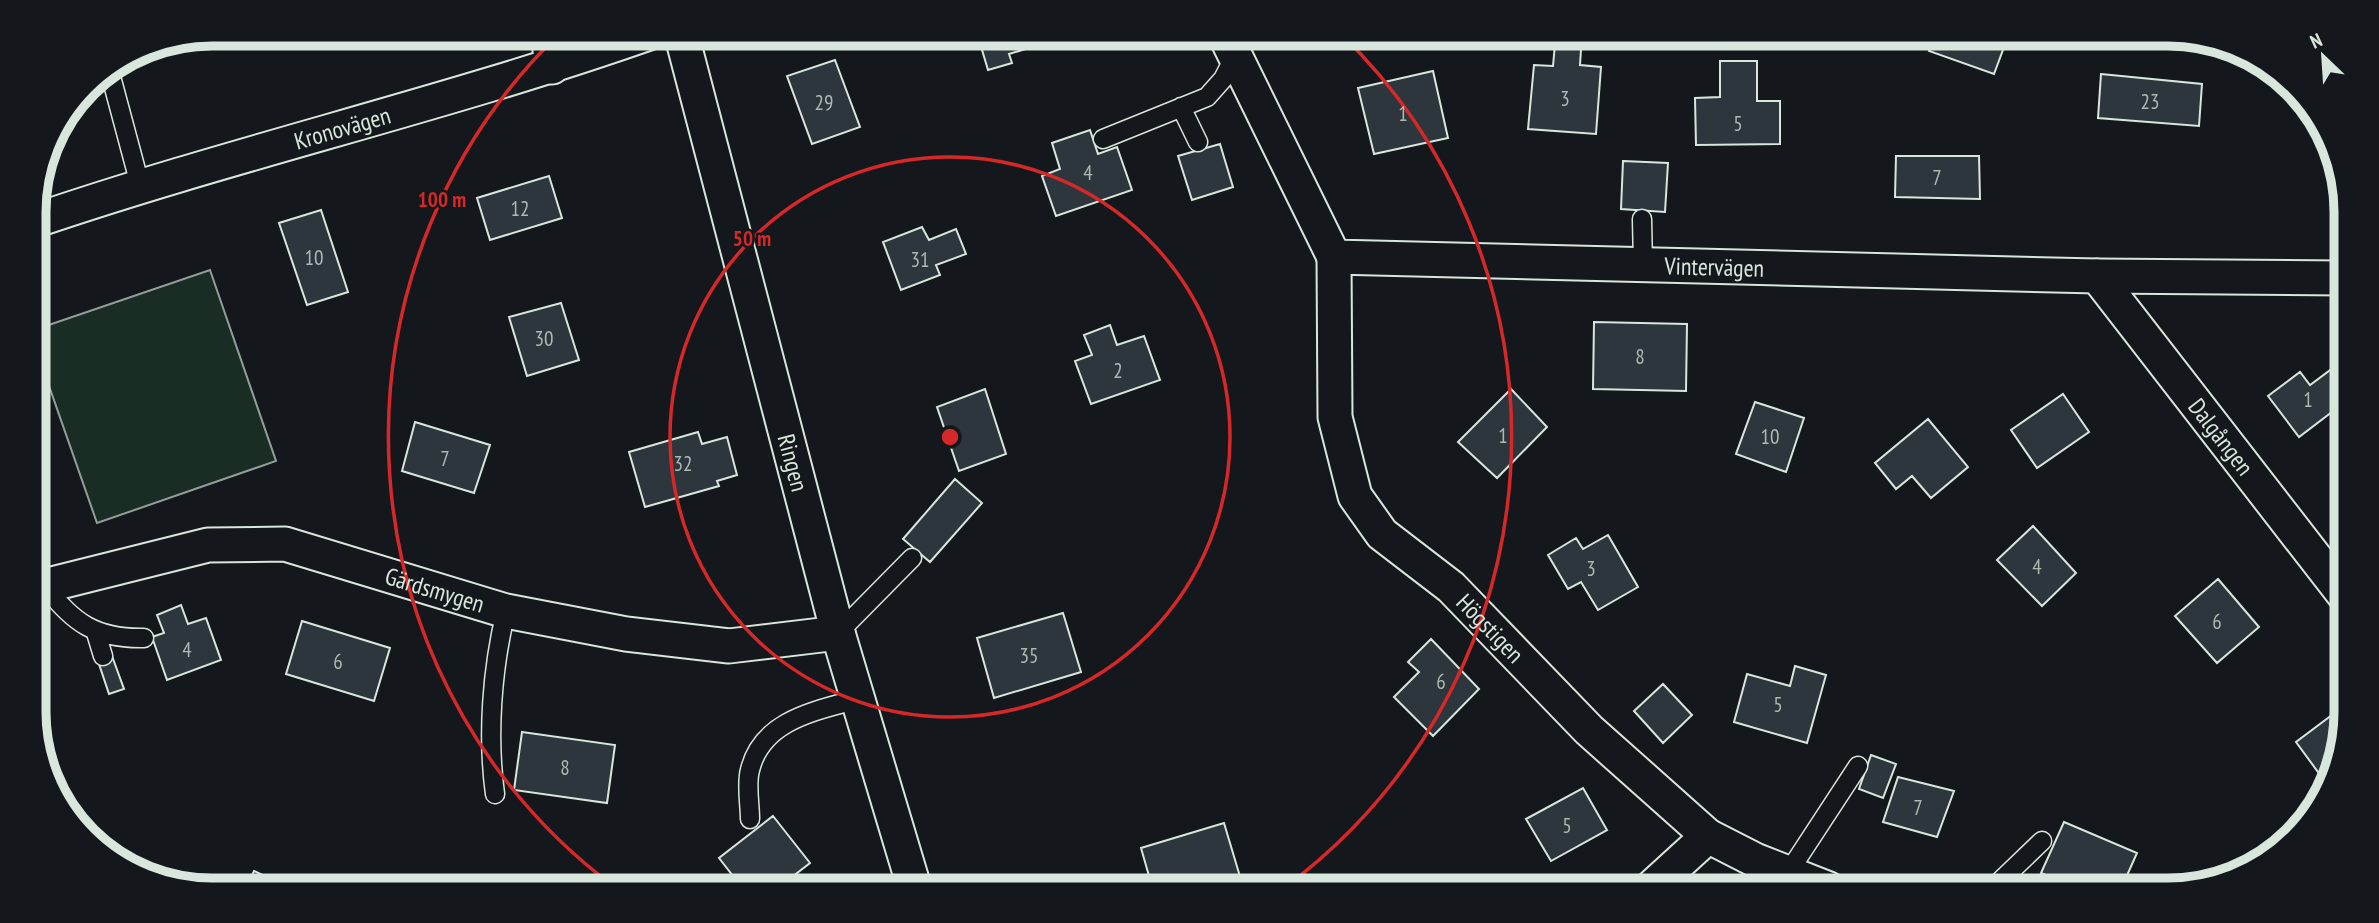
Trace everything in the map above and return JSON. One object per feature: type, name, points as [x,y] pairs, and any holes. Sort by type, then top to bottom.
[{"type":"street","points":[[550,46],[552,67]]},
{"type":"street","name":"Kronovägen","points":[[46,217],[140,186],[552,67],[612,46]]},
{"type":"street","name":"Ringen","points":[[684,46],[838,633],[911,878]]},
{"type":"street","points":[[1231,46],[1334,257]]},
{"type":"street","name":"Vintervägen","points":[[1334,257],[2097,276],[2334,278]]},
{"type":"street","name":"Högstigen","points":[[1334,257],[1335,417],[1355,496],[1382,534],[1451,587],[1589,730],[1708,836],[1798,877]]},
{"type":"street","name":"Dalgången","points":[[2097,276],[2334,582]]},
{"type":"street","name":"Gärdsmygen","points":[[46,586],[208,545],[285,544],[506,611],[626,634],[729,646],[838,633]]},
{"type":"street","points":[[1664,877],[1708,836]]},
{"type":"lane","points":[[1103,139],[1207,97],[1223,79],[1229,46]]},
{"type":"lane","points":[[112,79],[140,186]]},
{"type":"lane","points":[[1181,107],[1198,142]]},
{"type":"lane","points":[[1642,219],[1643,265]]},
{"type":"lane","points":[[838,633],[912,558]]},
{"type":"lane","points":[[46,593],[96,633],[144,638]]},
{"type":"lane","points":[[495,794],[490,758],[499,640],[506,611]]},
{"type":"lane","points":[[96,633],[103,656]]},
{"type":"lane","points":[[750,819],[749,771],[760,745],[781,724],[858,699]]},
{"type":"lane","points":[[1788,873],[1858,766]]},
{"type":"lane","points":[[2004,877],[2042,841]]},
{"type":"green space","points":[[210,270],[276,461],[97,523],[46,377],[46,326]]},
{"type":"building","points":[[981,46],[1036,46],[1009,54],[1012,63],[988,70]]},
{"type":"building","points":[[1555,46],[1581,46],[1580,65],[1601,67],[1596,134],[1528,129],[1534,65],[1553,66]]},
{"type":"building","points":[[1931,46],[2004,46],[1994,74],[1929,51]]},
{"type":"building","points":[[835,60],[860,127],[812,144],[787,76]]},
{"type":"building","points":[[1720,61],[1757,61],[1757,101],[1780,101],[1780,144],[1696,145],[1695,98],[1720,97]]},
{"type":"building","points":[[1433,71],[1448,138],[1374,154],[1358,88]]},
{"type":"building","points":[[2101,74],[2202,84],[2199,126],[2098,118]]},
{"type":"building","points":[[1090,130],[1098,154],[1117,147],[1132,190],[1056,216],[1042,176],[1060,169],[1052,143]]},
{"type":"building","points":[[1220,144],[1233,187],[1192,200],[1178,156]]},
{"type":"building","points":[[1896,156],[1979,156],[1980,199],[1895,197]]},
{"type":"building","points":[[1623,161],[1668,163],[1665,212],[1621,209]]},
{"type":"building","points":[[549,176],[562,218],[490,240],[477,198]]},
{"type":"building","points":[[321,210],[348,292],[307,305],[279,223]]},
{"type":"building","points":[[922,227],[929,240],[956,229],[966,254],[936,265],[940,275],[901,290],[883,242]]},
{"type":"building","points":[[561,303],[579,360],[527,376],[509,317]]},
{"type":"building","points":[[1594,322],[1687,324],[1686,391],[1593,389]]},
{"type":"building","points":[[1110,325],[1117,345],[1144,336],[1160,380],[1091,404],[1075,361],[1092,355],[1084,335]]},
{"type":"building","points":[[2334,367],[2334,410],[2299,437],[2268,396],[2300,372],[2310,385]]},
{"type":"building","points":[[985,389],[1006,454],[959,471],[937,407]]},
{"type":"building","points":[[1511,389],[1547,427],[1497,478],[1458,442]]},
{"type":"building","points":[[2063,394],[2089,432],[2037,468],[2011,430]]},
{"type":"building","points":[[1755,402],[1804,418],[1786,472],[1736,454]]},
{"type":"building","points":[[1928,419],[1968,467],[1931,498],[1912,476],[1896,489],[1875,463]]},
{"type":"building","points":[[415,422],[490,445],[474,493],[402,471]]},
{"type":"building","points":[[698,432],[702,444],[727,437],[737,475],[717,481],[719,486],[645,507],[629,452]]},
{"type":"building","points":[[955,479],[982,503],[930,562],[903,539]]},
{"type":"building","points":[[2033,526],[2076,573],[2042,606],[1997,560]]},
{"type":"building","points":[[1608,535],[1638,587],[1598,610],[1581,582],[1568,589],[1548,555],[1576,538],[1583,549]]},
{"type":"building","points":[[2218,579],[2259,627],[2217,663],[2175,616]]},
{"type":"building","points":[[181,605],[188,624],[206,618],[221,660],[167,680],[152,637],[164,633],[157,615]]},
{"type":"building","points":[[1063,613],[1081,672],[994,698],[977,638]]},
{"type":"building","points":[[302,621],[390,648],[374,701],[286,674]]},
{"type":"building","points":[[1431,639],[1479,689],[1433,736],[1394,697],[1419,672],[1408,662]]},
{"type":"building","points":[[112,656],[124,689],[109,694],[98,661]]},
{"type":"building","points":[[1795,666],[1826,675],[1807,743],[1734,722],[1747,674],[1790,686]]},
{"type":"building","points":[[1663,684],[1692,715],[1663,743],[1634,711]]},
{"type":"building","points":[[2334,714],[2330,744],[2320,775],[2296,742]]},
{"type":"building","points":[[522,732],[615,745],[607,803],[514,790]]},
{"type":"building","points":[[1871,755],[1896,764],[1883,798],[1859,789]]},
{"type":"building","points":[[1898,777],[1954,791],[1937,837],[1883,822]]},
{"type":"building","points":[[1583,788],[1607,830],[1551,861],[1526,819]]},
{"type":"building","points":[[773,816],[810,863],[791,878],[734,878],[719,858]]},
{"type":"building","points":[[2064,822],[2137,853],[2126,877],[2051,877],[2041,873]]},
{"type":"building","points":[[1224,823],[1240,877],[1149,878],[1141,848]]},
{"type":"building","points":[[254,871],[269,878],[251,878]]}]
